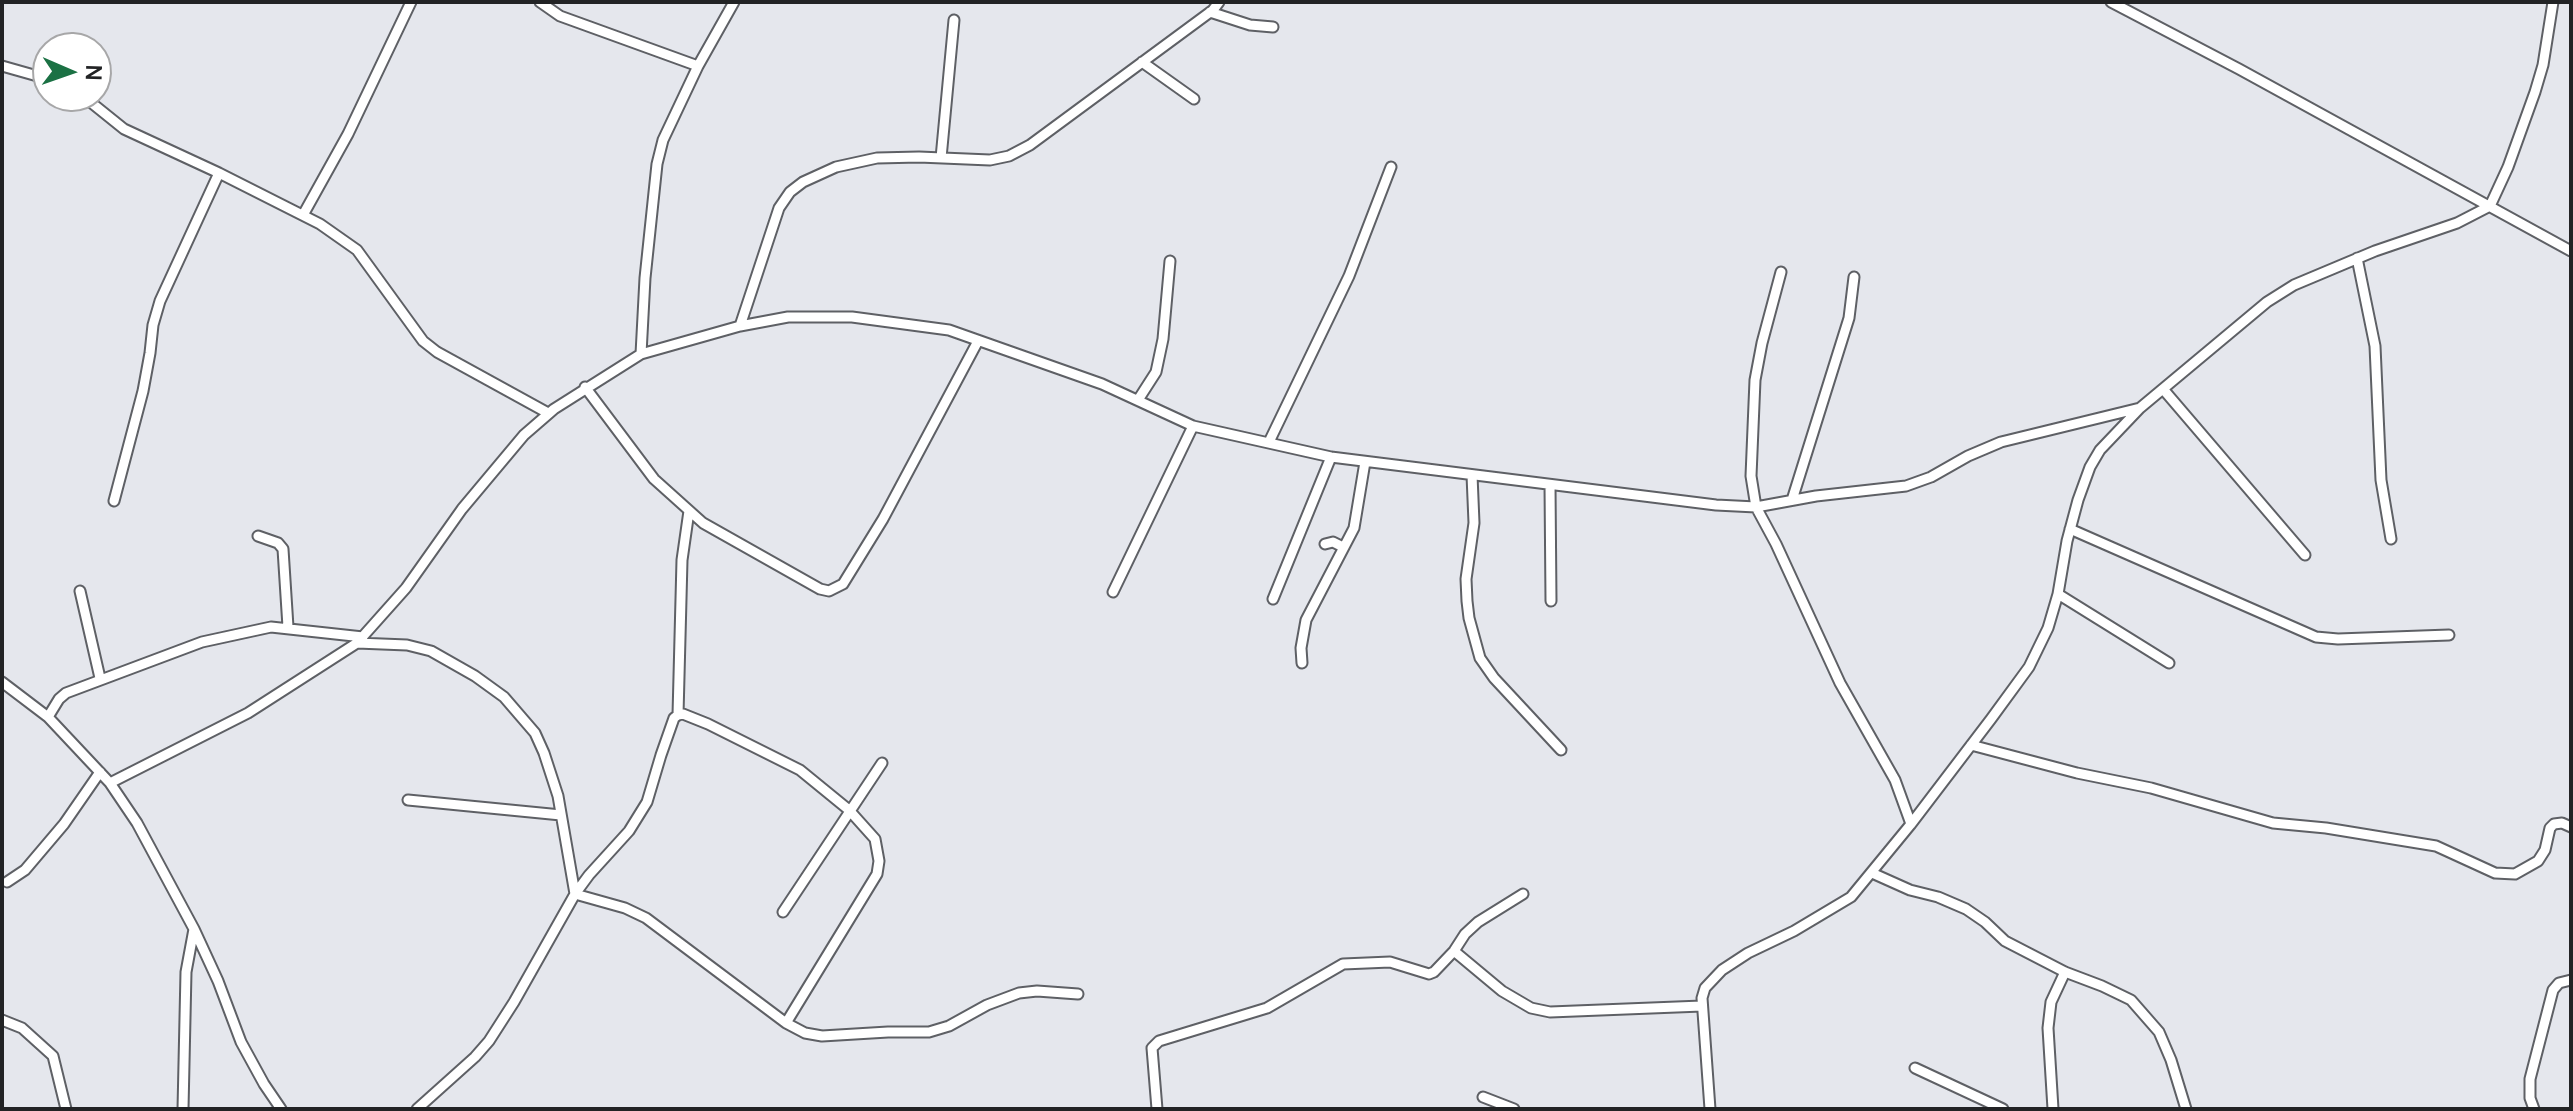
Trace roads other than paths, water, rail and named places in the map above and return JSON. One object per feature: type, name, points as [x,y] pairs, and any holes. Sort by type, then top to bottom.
[{"type":"street","points":[[303,215],[348,134],[411,2]]},
{"type":"street","points":[[540,2],[560,16],[698,66]]},
{"type":"street","points":[[560,16],[563,2]]},
{"type":"street","points":[[641,354],[657,164],[671,120],[734,2]]},
{"type":"street","points":[[740,326],[779,208],[790,192],[803,182],[836,167],[877,158],[990,160],[1009,156],[1030,145],[1210,12],[1219,2]]},
{"type":"street","points":[[2111,2],[2571,251]]},
{"type":"street","points":[[1710,1109],[1702,1006],[1705,988],[1722,970],[1851,897],[1911,824],[2029,667],[2040,648],[2058,594],[2070,529],[2090,467],[2100,450],[2140,408],[2267,302],[2294,285],[2357,258],[2457,223],[2490,206],[2508,167],[2535,92],[2543,65],[2553,2]]},
{"type":"street","points":[[1210,12],[1250,25],[1273,27]]},
{"type":"street","points":[[941,158],[954,20]]},
{"type":"street","points":[[1142,62],[1194,99]]},
{"type":"street","points":[[2,66],[32,74]]},
{"type":"street","points":[[103,112],[124,129],[320,224],[357,250],[423,341],[437,352],[548,413]]},
{"type":"street","points":[[1269,442],[1349,276],[1391,167]]},
{"type":"street","points":[[114,501],[143,391],[153,325],[160,301],[219,173]]},
{"type":"street","points":[[2357,258],[2375,346],[2381,480],[2391,539]]},
{"type":"street","points":[[1138,400],[1156,372],[1163,339],[1170,261]]},
{"type":"street","points":[[1781,272],[1755,380],[1751,476],[1756,507],[1840,683],[1895,780],[1911,824]]},
{"type":"street","points":[[1792,500],[1849,318],[1854,277]]},
{"type":"street","points":[[110,783],[248,713],[360,640],[406,588],[462,509],[524,435],[548,413],[585,387],[641,354],[740,326],[788,317],[852,317],[949,330],[1102,384],[1193,426],[1331,457],[1716,505],[1756,507],[1920,483],[2001,442],[2140,408]]},
{"type":"street","points":[[585,387],[654,479],[703,523],[820,589],[829,591],[843,584],[883,519],[978,341]]},
{"type":"street","points":[[2163,389],[2305,555]]},
{"type":"street","points":[[1113,592],[1193,426]]},
{"type":"street","points":[[1273,599],[1331,457]]},
{"type":"street","points":[[1302,663],[1306,620],[1354,528],[1365,462]]},
{"type":"street","points":[[1472,475],[1474,523],[1466,579],[1469,618],[1476,647],[1494,678],[1561,750]]},
{"type":"street","points":[[1550,485],[1551,601]]},
{"type":"street","points":[[678,715],[682,560],[689,511]]},
{"type":"street","points":[[2070,529],[2316,637],[2449,635]]},
{"type":"street","points":[[258,536],[278,543],[283,549],[288,627]]},
{"type":"street","points":[[1325,544],[1333,542],[1343,547]]},
{"type":"street","points":[[80,591],[100,678]]},
{"type":"street","points":[[2058,594],[2169,663]]},
{"type":"street","points":[[48,717],[66,693],[100,678],[202,642],[271,627],[288,627],[431,651],[504,697],[535,733],[558,796],[575,894]]},
{"type":"street","points":[[2,682],[48,717],[110,783],[137,823],[194,929],[241,1042],[281,1109]]},
{"type":"street","points":[[417,1109],[489,1041],[575,894],[642,814],[674,718],[678,715],[708,724],[800,770],[849,810],[875,839],[879,861],[877,874],[786,1023]]},
{"type":"street","points":[[1971,745],[2077,773],[2151,788],[2273,823],[2326,828],[2436,846],[2495,873],[2515,874],[2538,861],[2545,850],[2550,828],[2562,823],[2571,827]]},
{"type":"street","points":[[783,912],[882,763]]},
{"type":"street","points":[[7,882],[25,870],[64,824],[100,772]]},
{"type":"street","points":[[408,800],[561,815]]},
{"type":"street","points":[[1872,873],[1966,909],[2005,941],[2065,972],[2131,1000],[2159,1032],[2186,1109]]},
{"type":"street","points":[[575,894],[625,908],[646,918],[786,1023],[805,1033],[822,1036],[929,1032],[949,1026],[987,1005],[1019,993],[1078,994]]},
{"type":"street","points":[[1157,1109],[1152,1048],[1159,1041],[1267,1008],[1343,964],[1390,962],[1429,974],[1434,972],[1478,922],[1523,894]]},
{"type":"street","points":[[183,1109],[186,972],[194,929]]},
{"type":"street","points":[[1454,951],[1502,991],[1531,1008],[1550,1012],[1702,1006]]},
{"type":"street","points":[[2053,1109],[2048,1028],[2051,1002],[2065,972]]},
{"type":"street","points":[[2534,1109],[2530,1098],[2530,1079],[2553,990],[2559,983],[2571,980]]},
{"type":"street","points":[[2,1020],[22,1028],[53,1056],[66,1109]]},
{"type":"street","points":[[1915,1068],[2003,1109]]},
{"type":"street","points":[[1483,1097],[1514,1109]]}]
